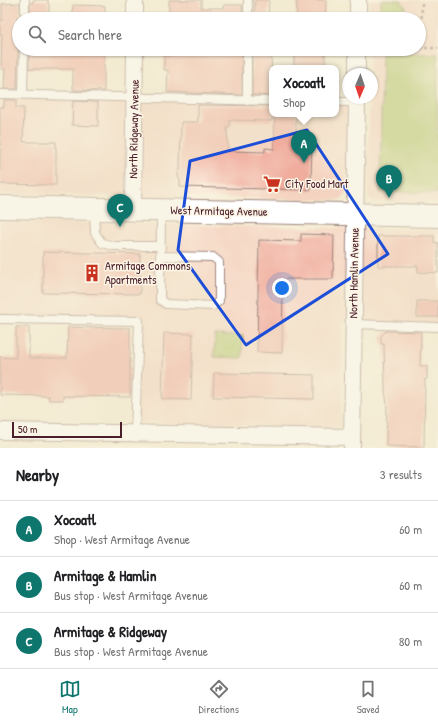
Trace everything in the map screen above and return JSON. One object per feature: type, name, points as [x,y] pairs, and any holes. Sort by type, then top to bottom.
[{"type":"main road","name":"West Armitage Avenue","points":[[0,207],[438,216]]},
{"type":"street","points":[[135,12],[136,0]]},
{"type":"street","points":[[358,0],[358,12]]},
{"type":"street","name":"North Ridgeway Avenue","points":[[133,210],[135,56]]},
{"type":"street","points":[[357,56],[357,68]]},
{"type":"street","name":"North Hamlin Avenue","points":[[352,443],[357,104]]},
{"type":"street","points":[[0,431],[135,433],[352,443]]},
{"type":"lane","points":[[25,0],[25,12]]},
{"type":"lane","points":[[248,0],[248,12]]},
{"type":"lane","points":[[23,94],[24,56]]},
{"type":"lane","points":[[247,56],[247,101]]},
{"type":"lane","points":[[0,94],[269,101]]},
{"type":"lane","points":[[94,209],[96,233],[102,243],[114,246],[161,246]]},
{"type":"lane","points":[[160,256],[213,257],[220,262],[219,301],[213,306],[166,304],[160,300],[160,256],[161,210]]},
{"type":"lane","points":[[0,319],[139,321],[135,433]]},
{"type":"lane","points":[[354,324],[438,326]]},
{"type":"path","points":[[422,0],[422,12]]},
{"type":"path","points":[[426,48],[438,48]]},
{"type":"highlighted area","points":[[307,130],[388,254],[246,345],[178,250],[190,161]]},
{"type":"shaded area","points":[[370,0],[438,0],[438,202],[377,201],[369,198],[368,195],[369,104],[378,104],[378,68],[369,68],[369,56],[426,56],[426,12],[369,12]]},
{"type":"shaded area","points":[[0,95],[269,102],[269,117],[339,117],[339,104],[347,104],[346,194],[338,200],[0,194]]},
{"type":"shaded area","points":[[0,221],[438,230],[438,324],[343,322],[341,427],[136,423],[139,321],[0,318]]},
{"type":"green space","points":[[381,0],[401,0],[408,12],[380,12]]},
{"type":"green space","points":[[426,54],[438,54],[438,193],[380,192],[382,56],[426,56]]},
{"type":"green space","points":[[215,335],[243,336],[242,358],[214,357]]},
{"type":"building","points":[[33,0],[48,0],[49,12],[30,12],[30,3],[33,3]]},
{"type":"building","points":[[169,0],[201,0],[201,8],[223,8],[224,5],[242,5],[242,12],[169,12]]},
{"type":"building","points":[[255,0],[269,0],[268,12],[254,12]]},
{"type":"building","points":[[297,0],[326,0],[325,12],[296,12]]},
{"type":"building","points":[[20,3],[20,12],[12,12],[12,56],[18,56],[17,89],[4,89],[5,69],[1,69],[2,34],[0,34],[2,4]]},
{"type":"building","points":[[73,5],[105,6],[105,12],[72,12]]},
{"type":"building","points":[[29,56],[104,56],[104,91],[73,90],[73,69],[29,69]]},
{"type":"building","points":[[164,56],[242,56],[242,95],[167,92],[168,70],[164,70]]},
{"type":"building","points":[[252,56],[271,56],[271,65],[269,65],[269,96],[252,95]]},
{"type":"building","points":[[294,56],[325,56],[325,65],[294,65]]},
{"type":"building","points":[[4,100],[16,100],[16,108],[24,108],[23,142],[56,142],[56,185],[0,184],[0,107],[4,107]]},
{"type":"building","points":[[73,101],[98,102],[98,126],[72,125]]},
{"type":"building","points":[[198,105],[269,106],[269,117],[272,117],[272,121],[230,120],[230,127],[227,127],[228,151],[265,152],[265,148],[274,149],[275,117],[296,117],[296,136],[312,137],[311,190],[180,187],[178,172],[180,170],[181,122],[198,122]]},
{"type":"building","points":[[301,234],[334,235],[333,279],[283,279],[282,353],[257,352],[259,240],[301,241]]},
{"type":"building","points":[[378,236],[434,236],[434,242],[438,243],[438,273],[418,272],[418,266],[378,266]]},
{"type":"building","name":"Armitage Commons Apartments","points":[[43,252],[140,254],[140,294],[43,293]]},
{"type":"building","points":[[417,301],[438,301],[438,317],[417,317]]},
{"type":"building","points":[[16,327],[29,327],[29,358],[67,358],[68,327],[130,328],[130,397],[63,396],[63,400],[49,400],[49,396],[0,395],[0,357],[16,358]]},
{"type":"building","points":[[386,331],[421,332],[420,366],[427,366],[427,379],[425,379],[424,447],[386,446],[387,406],[384,344],[381,344],[381,336]]},
{"type":"building","points":[[164,333],[193,334],[191,400],[162,399]]},
{"type":"building","points":[[214,373],[314,375],[314,399],[213,397]]},
{"type":"place","name":"Xocoatl","points":[[304,163]]},
{"type":"place","name":"City Food Mart","points":[[272,184]]},
{"type":"place","name":"Armitage & Hamlin","points":[[389,198]]},
{"type":"place","name":"Armitage & Ridgeway","points":[[120,227]]},
{"type":"place","name":"Armitage Commons Apartments","points":[[92,273]]}]
